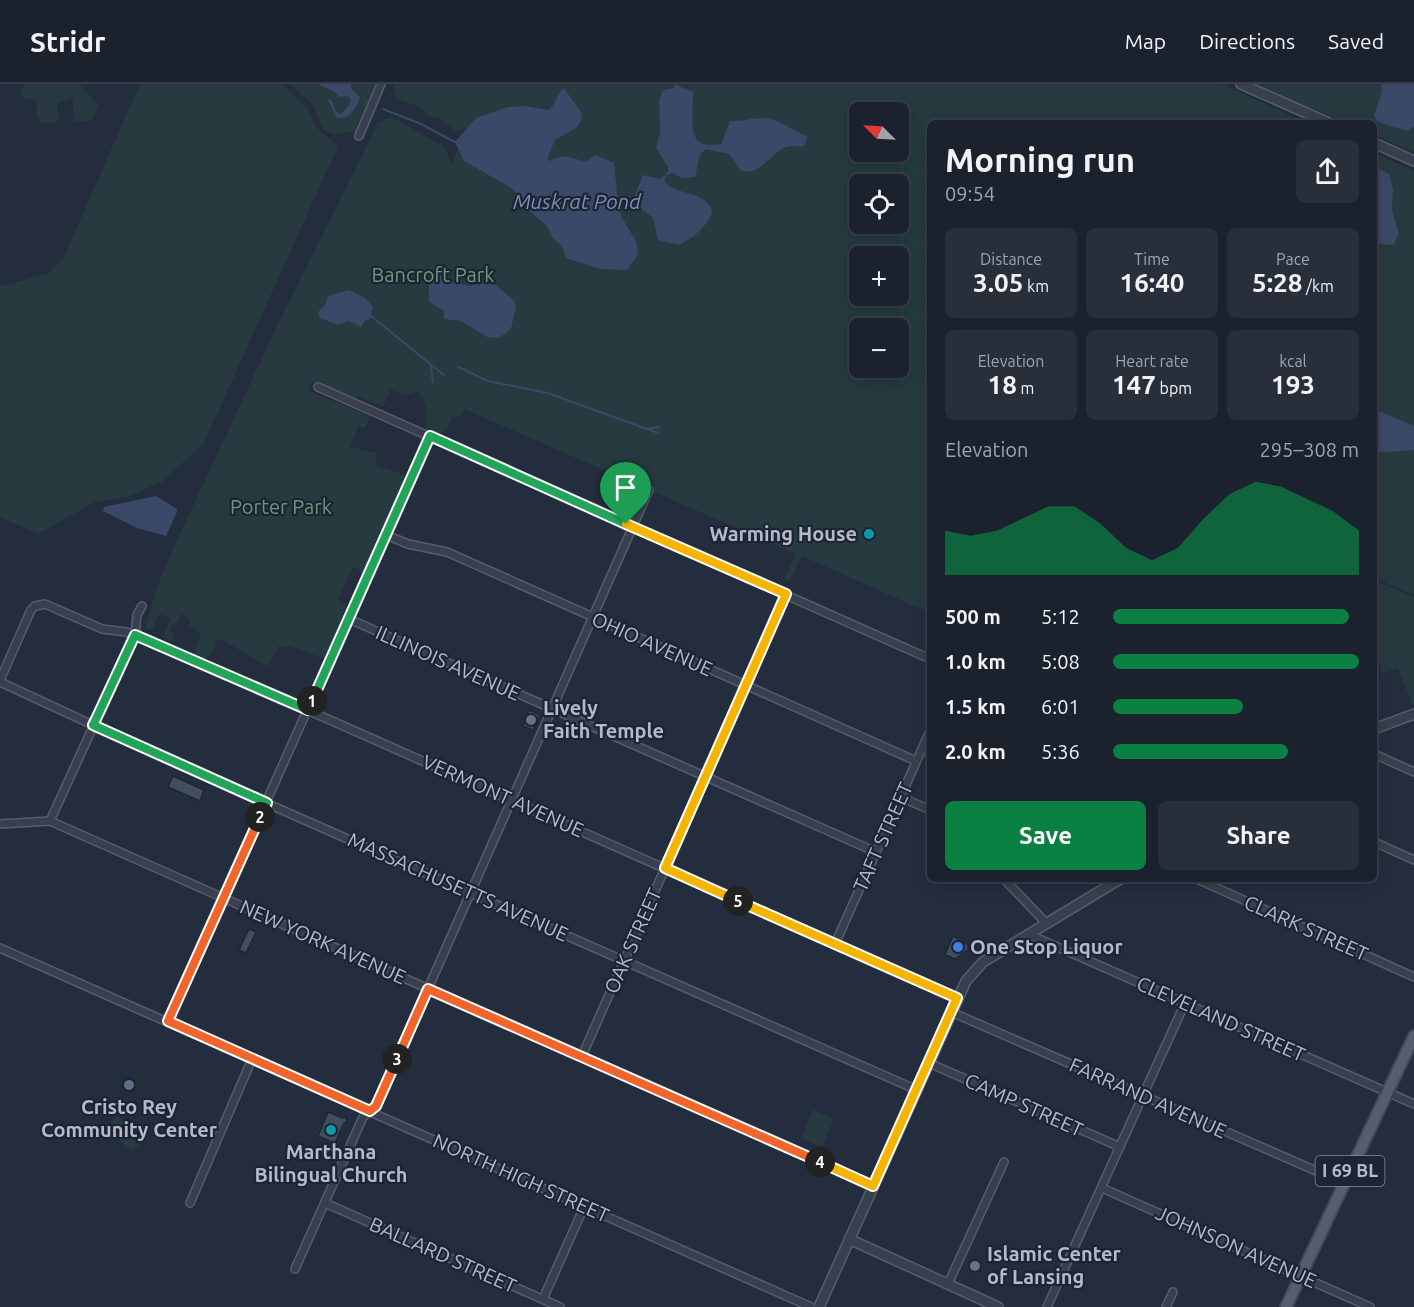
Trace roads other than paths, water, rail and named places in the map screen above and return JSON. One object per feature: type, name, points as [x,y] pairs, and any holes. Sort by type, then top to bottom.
[{"type":"main road","name":"I 69 BL","points":[[1286,1307],[1414,1036]]},
{"type":"street","points":[[359,135],[381,84]]},
{"type":"street","points":[[1241,84],[1259,88],[1323,120]]},
{"type":"street","points":[[1377,144],[1414,161]]},
{"type":"street","points":[[318,387],[927,658]]},
{"type":"street","points":[[168,1021],[430,436]]},
{"type":"street","points":[[295,1269],[363,1117],[376,1106],[649,490]]},
{"type":"street","name":"OHIO AVENUE","points":[[386,535],[408,544],[447,552],[916,761]]},
{"type":"street","name":"OAK STREET","points":[[582,1056],[786,594]]},
{"type":"street","name":"VERMONT AVENUE","points":[[0,681],[31,610],[35,606],[45,604],[102,629],[135,635],[957,998]]},
{"type":"street","points":[[50,821],[135,635],[137,615],[142,606]]},
{"type":"street","name":"ILLINOIS AVENUE","points":[[349,619],[876,852]]},
{"type":"street","name":"MASSACHUSETTS AVENUE","points":[[0,681],[267,803],[917,1090]]},
{"type":"street","points":[[1377,728],[1414,714]]},
{"type":"street","name":"TAFT STREET","points":[[835,944],[927,737]]},
{"type":"street","points":[[1377,755],[1414,772]]},
{"type":"street","points":[[901,797],[927,809]]},
{"type":"street","name":"NEW YORK AVENUE","points":[[0,824],[50,821],[873,1186]]},
{"type":"street","points":[[1377,843],[1414,860]]},
{"type":"street","points":[[1007,882],[1047,924]]},
{"type":"street","points":[[819,1307],[966,981],[983,962],[1114,882]]},
{"type":"street","name":"CLARK STREET","points":[[1204,882],[1414,977]]},
{"type":"street","name":"CLEVELAND STREET","points":[[1028,934],[1414,1104]]},
{"type":"street","name":"NORTH HIGH STREET","points":[[0,948],[811,1307]]},
{"type":"street","points":[[1047,1307],[1185,1003]]},
{"type":"street","name":"FARRAND AVENUE","points":[[951,1012],[1344,1183]]},
{"type":"street","points":[[190,1203],[252,1059]]},
{"type":"street","name":"CAMP STREET","points":[[929,1063],[1120,1147]]},
{"type":"street","points":[[948,1284],[1004,1162]]},
{"type":"street","name":"JOHNSON AVENUE","points":[[1102,1188],[1370,1307]]},
{"type":"street","name":"BALLARD STREET","points":[[325,1203],[560,1307]]},
{"type":"street","points":[[543,1299],[585,1207]]},
{"type":"street","points":[[849,1239],[998,1307]]},
{"type":"street","points":[[1167,1307],[1173,1292]]},
{"type":"water","points":[[318,84],[350,84],[352,90],[360,97],[357,105],[346,117],[337,118],[328,100],[331,99],[337,113],[341,114],[351,99],[347,96],[339,97],[335,92]]},
{"type":"water","points":[[674,84],[693,92],[694,135],[701,143],[721,145],[730,121],[763,118],[780,122],[806,136],[807,139],[804,146],[784,148],[758,168],[747,172],[741,171],[728,154],[706,149],[700,155],[695,177],[682,178],[673,173],[667,175],[664,180],[669,186],[702,199],[712,210],[704,226],[694,236],[678,245],[658,240],[653,218],[639,207],[634,198],[643,175],[661,179],[668,172],[668,167],[656,148],[660,132],[659,100],[663,90],[674,88]]},
{"type":"water","points":[[1381,84],[1414,84],[1414,126],[1407,131],[1378,122],[1374,116],[1382,91]]},
{"type":"water","name":"Muskrat Pond","points":[[564,88],[581,112],[582,119],[576,128],[555,140],[547,159],[551,161],[564,157],[586,162],[596,155],[614,163],[618,203],[622,218],[636,241],[638,255],[627,270],[600,269],[566,258],[562,246],[553,238],[546,225],[527,209],[513,189],[464,161],[455,142],[476,118],[508,107],[526,106],[549,110]]},
{"type":"water","points":[[1380,169],[1389,174],[1393,189],[1392,210],[1399,234],[1393,245],[1377,244],[1377,171]]},
{"type":"water","points":[[438,272],[451,282],[470,286],[480,283],[496,285],[514,301],[516,306],[511,329],[499,338],[487,337],[461,321],[444,319],[444,311],[429,302],[429,277]]},
{"type":"water","points":[[349,290],[365,298],[373,307],[370,319],[365,320],[361,327],[349,321],[338,325],[320,318],[318,312],[325,305],[328,296]]},
{"type":"water","points":[[1377,410],[1414,426],[1414,450],[1377,453]]},
{"type":"water","points":[[156,496],[177,509],[166,536],[137,528],[103,511],[104,507]]},
{"type":"waterway","points":[[383,109],[421,124],[455,142]]},
{"type":"waterway","points":[[371,316],[444,375]]},
{"type":"waterway","points":[[431,367],[433,382]]},
{"type":"waterway","points":[[458,367],[488,381],[548,393],[658,433]]},
{"type":"waterway","points":[[645,429],[660,427]]},
{"type":"place","name":"Warming House","points":[[869,534]]},
{"type":"place","name":"Lively Faith Temple","points":[[531,720]]},
{"type":"place","name":"One Stop Liquor","points":[[958,947]]},
{"type":"place","name":"Cristo Rey Community Center","points":[[129,1085]]},
{"type":"place","name":"Marthana Bilingual Church","points":[[331,1130]]},
{"type":"place","name":"Islamic Center of Lansing","points":[[975,1266]]},
{"type":"park label","name":"Bancroft Park","points":[[433,275]]},
{"type":"park label","name":"Porter Park","points":[[281,507]]}]
